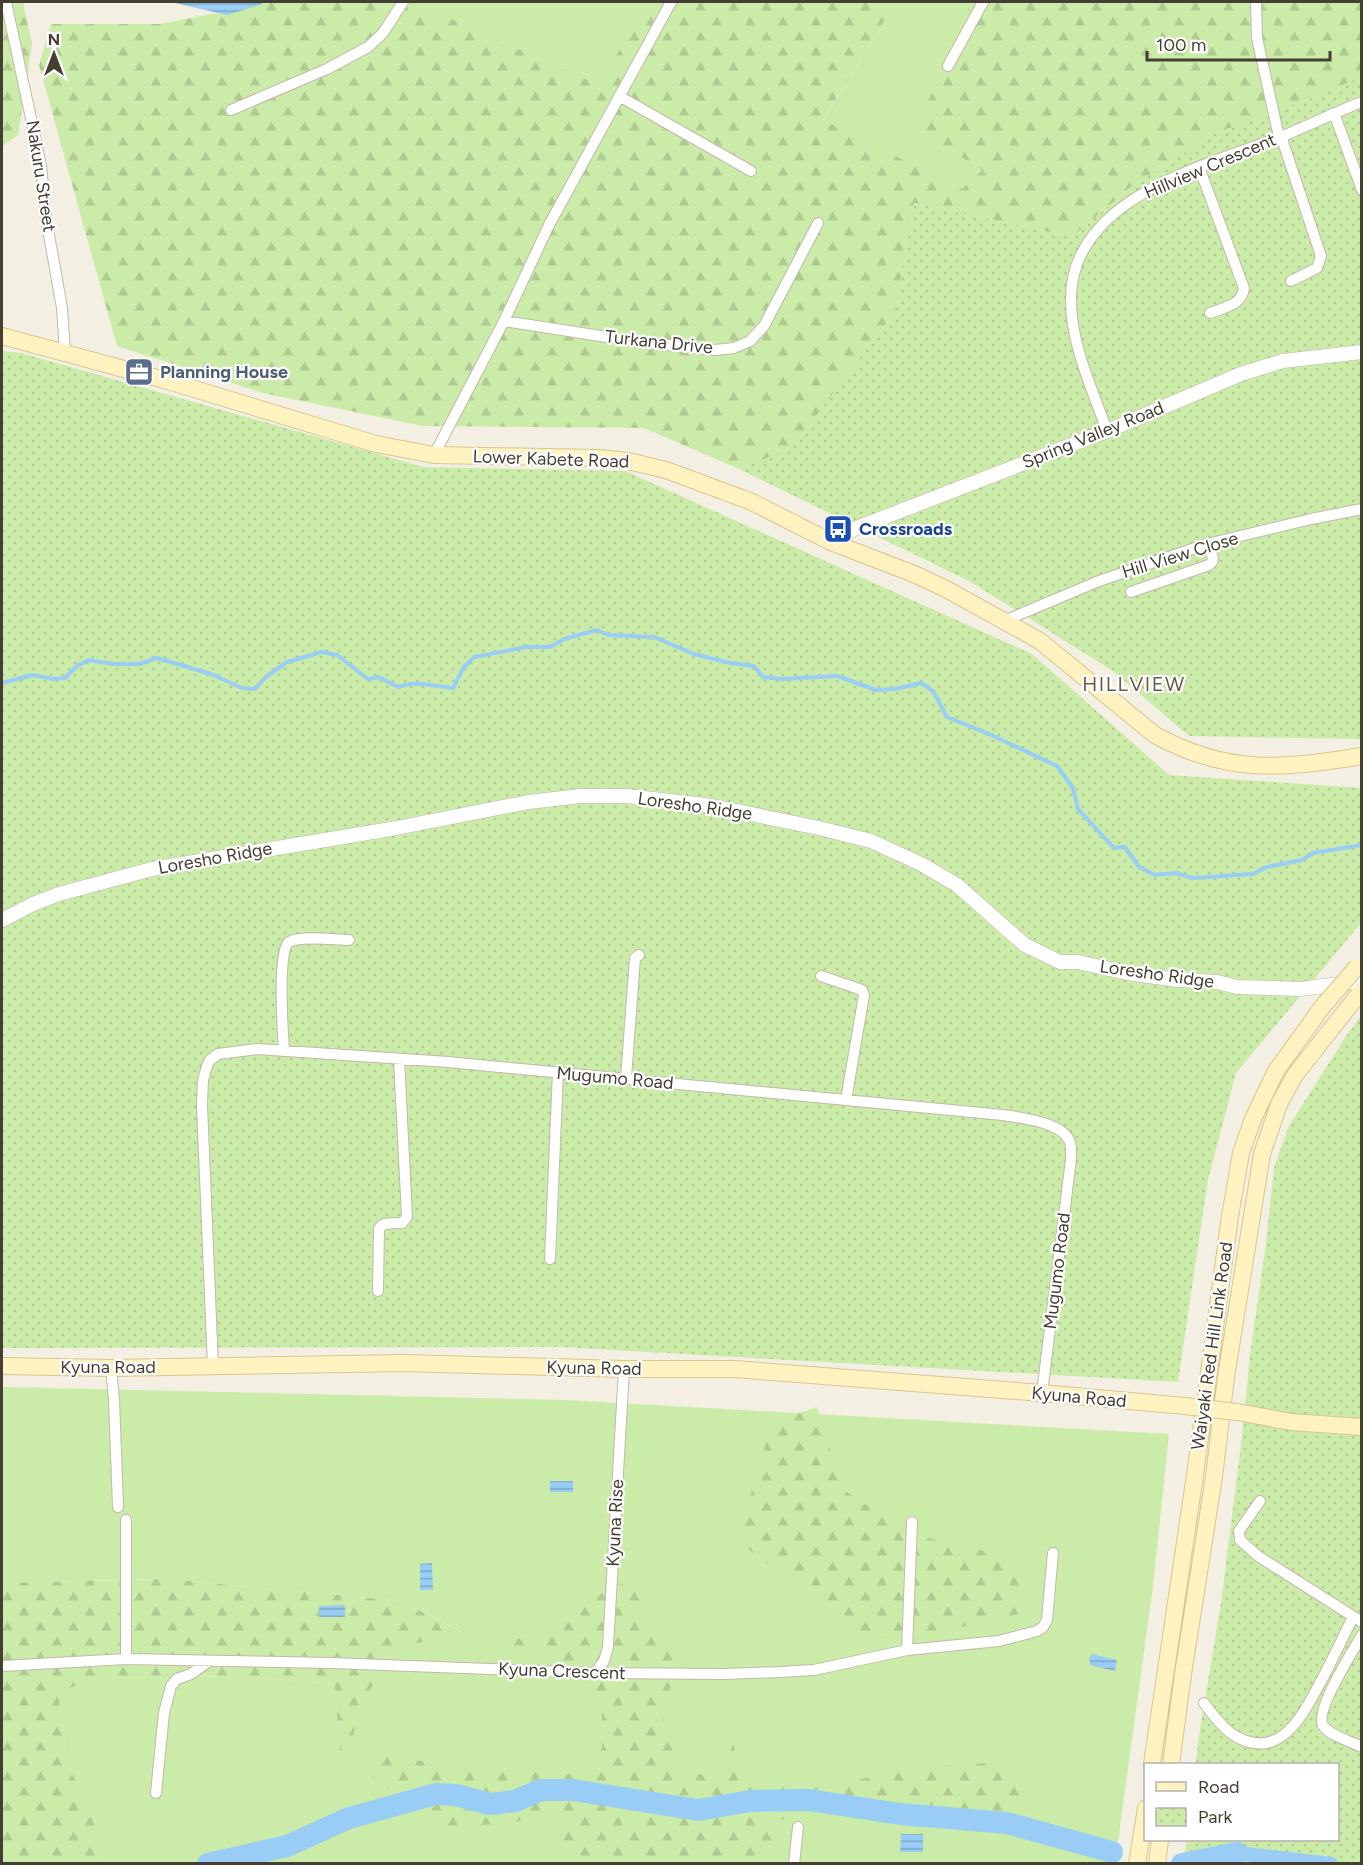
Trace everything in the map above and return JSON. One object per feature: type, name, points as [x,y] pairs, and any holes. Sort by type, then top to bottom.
[{"type":"main road","name":"Lower Kabete Road","points":[[2,336],[168,381],[376,444],[434,455],[599,458],[648,465],[752,502],[831,542],[914,574],[961,596],[1040,641],[1155,735],[1194,754],[1228,763],[1258,766],[1332,762],[1362,756]]},
{"type":"main road","name":"Waiyaki Red Hill Link Road","points":[[1152,1763],[1195,1475],[1230,1216],[1241,1153],[1253,1119],[1276,1071],[1323,1006],[1360,970]]},
{"type":"main road","name":"Waiyaki Red Hill Link Road","points":[[1171,1763],[1214,1477],[1229,1356],[1262,1154],[1279,1104],[1295,1075],[1357,996]]},
{"type":"main road","name":"Kyuna Road","points":[[2,1366],[111,1368],[404,1363],[624,1369],[734,1369],[1185,1406],[1237,1412],[1291,1422],[1362,1427]]},
{"type":"main road","points":[[1137,1863],[1144,1820]]},
{"type":"main road","points":[[1157,1863],[1160,1841]]},
{"type":"street","name":"Nakuru Street","points":[[6,2],[41,165],[46,218],[62,308],[65,352]]},
{"type":"street","points":[[231,110],[327,69],[368,47],[383,33],[403,2]]},
{"type":"street","points":[[434,455],[504,321],[549,225],[671,2]]},
{"type":"street","points":[[948,66],[983,2]]},
{"type":"street","points":[[1256,2],[1257,38],[1280,137],[1321,256],[1317,268],[1291,281]]},
{"type":"street","points":[[619,96],[751,171]]},
{"type":"street","name":"Hillview Crescent","points":[[1107,430],[1078,348],[1072,324],[1071,298],[1074,273],[1084,246],[1115,212],[1142,193],[1199,167],[1280,137],[1362,102]]},
{"type":"street","points":[[1334,113],[1362,190]]},
{"type":"street","points":[[1199,167],[1244,288],[1240,300],[1210,314]]},
{"type":"street","name":"Turkana Drive","points":[[504,321],[639,342],[715,350],[734,348],[750,341],[764,326],[818,223]]},
{"type":"street","name":"Spring Valley Road","points":[[831,542],[854,529],[1107,430],[1241,374],[1283,361],[1362,352]]},
{"type":"street","name":"Hill View Close","points":[[1004,621],[1099,581],[1207,544],[1362,509]]},
{"type":"street","points":[[1131,592],[1209,565],[1213,558],[1207,544]]},
{"type":"street","name":"Loresho Ridge","points":[[2,920],[59,894],[152,869],[391,829],[529,802],[580,796],[627,796],[712,806],[871,841],[901,854],[957,885],[1025,945],[1060,962],[1078,962],[1127,973],[1178,980],[1217,982],[1237,987],[1300,988],[1360,970]]},
{"type":"street","points":[[284,1052],[282,987],[285,945],[291,940],[303,939],[349,940]]},
{"type":"street","points":[[626,1078],[635,958],[639,955]]},
{"type":"street","points":[[821,976],[862,990],[864,995],[846,1100]]},
{"type":"street","name":"Mugumo Road","points":[[213,1367],[202,1105],[203,1080],[210,1060],[218,1054],[257,1049],[626,1078],[1003,1115],[1053,1127],[1069,1139],[1071,1159],[1042,1393]]},
{"type":"street","points":[[378,1291],[379,1229],[384,1224],[402,1224],[407,1217],[399,1059]]},
{"type":"street","points":[[550,1259],[558,1072]]},
{"type":"street","points":[[111,1368],[118,1507]]},
{"type":"street","name":"Kyuna Rise","points":[[595,1673],[604,1661],[608,1647],[624,1369]]},
{"type":"street","points":[[1204,1703],[1231,1733],[1247,1741],[1265,1744],[1285,1734],[1302,1716],[1358,1620],[1258,1556],[1240,1540],[1239,1531],[1260,1501]]},
{"type":"street","points":[[126,1520],[126,1659]]},
{"type":"street","points":[[907,1650],[912,1522]]},
{"type":"street","name":"Kyuna Crescent","points":[[2,1666],[126,1659],[595,1673],[723,1674],[814,1670],[907,1650],[999,1641],[1037,1631],[1047,1620],[1053,1553]]},
{"type":"street","points":[[1362,1635],[1324,1706],[1321,1722],[1325,1729],[1333,1734],[1362,1747]]},
{"type":"street","points":[[156,1793],[164,1713],[171,1686],[177,1679],[191,1674],[208,1662]]},
{"type":"street","points":[[794,1863],[798,1827]]},
{"type":"green space","points":[[2,2],[23,2],[32,44],[18,135],[2,146]]},
{"type":"green space","points":[[272,2],[428,2],[426,8],[599,85],[647,2],[896,2],[823,120],[962,189],[982,170],[916,129],[971,2],[1362,2],[1361,77],[1307,100],[1216,133],[1131,187],[1072,237],[914,203],[895,312],[791,449],[739,469],[644,428],[423,426],[263,393],[117,346],[39,65],[51,24],[160,24]]},
{"type":"green space","points":[[428,2],[647,2],[599,85],[425,8]]},
{"type":"green space","points":[[896,2],[971,2],[917,129],[982,170],[962,189],[823,121]]},
{"type":"green space","points":[[1361,77],[1361,739],[1189,736],[1113,671],[971,582],[739,469],[791,448],[895,312],[914,203],[1072,237],[1131,187],[1216,133],[1307,100]]},
{"type":"green space","points":[[2,351],[21,353],[423,467],[625,471],[1032,654],[1169,775],[1361,788],[1361,923],[1236,1073],[1208,1179],[1178,1382],[560,1347],[2,1348]]},
{"type":"green space","points":[[1361,1016],[1361,1863],[1182,1864],[1187,1841],[1339,1841],[1339,1763],[1196,1763],[1221,1603],[1274,1168],[1289,1126]]},
{"type":"green space","points":[[2,1387],[565,1400],[1169,1434],[1153,1586],[1115,1863],[98,1863],[101,1833],[67,1763],[58,1693],[94,1678],[236,1676],[334,1684],[343,1776],[361,1701],[403,1645],[462,1632],[402,1601],[166,1579],[2,1583]]},
{"type":"green space","points":[[817,1407],[842,1489],[911,1534],[1023,1560],[1023,1613],[948,1630],[871,1639],[815,1602],[742,1544],[753,1481],[773,1422]]},
{"type":"green space","points":[[646,1573],[646,1633],[683,1658],[661,1712],[681,1770],[721,1779],[733,1744],[744,1787],[844,1782],[938,1766],[990,1763],[1029,1785],[1023,1842],[937,1805],[777,1820],[773,1863],[560,1864],[556,1817],[447,1829],[372,1777],[390,1751],[443,1768],[589,1775],[602,1747],[602,1708],[532,1648],[498,1645],[562,1625],[573,1607]]},
{"type":"green space","points":[[166,1579],[402,1601],[463,1633],[403,1646],[361,1701],[343,1779],[334,1684],[236,1676],[94,1678],[58,1693],[67,1763],[101,1833],[98,1863],[2,1863],[2,1583]]},
{"type":"water","points":[[154,2],[264,2],[227,15],[175,3]]},
{"type":"water","points":[[550,1481],[573,1481],[573,1492],[550,1492]]},
{"type":"water","points":[[432,1563],[433,1590],[420,1590],[420,1564]]},
{"type":"water","points":[[345,1605],[345,1617],[319,1617],[319,1606]]},
{"type":"water","points":[[1092,1654],[1117,1660],[1115,1671],[1090,1665],[1089,1659]]},
{"type":"water","points":[[901,1834],[923,1834],[923,1852],[900,1852]]},
{"type":"waterway","points":[[2,683],[33,675],[53,679],[65,678],[77,666],[89,660],[113,664],[139,664],[157,658],[211,674],[242,688],[255,689],[266,677],[287,662],[322,652],[337,655],[368,679],[379,677],[398,687],[423,684],[453,688],[464,667],[474,657],[527,647],[550,647],[564,639],[597,630],[608,635],[654,637],[694,654],[754,666],[763,677],[781,679],[837,676],[876,690],[895,689],[921,683],[933,691],[947,717],[1057,766],[1073,788],[1078,809],[1114,848],[1125,847],[1139,867],[1155,875],[1176,873],[1192,878],[1253,874],[1267,867],[1302,860],[1313,853],[1362,845]]},
{"type":"waterway","points":[[208,1864],[287,1846],[349,1818],[436,1794],[456,1795],[490,1804],[515,1801],[541,1790],[573,1790],[698,1810],[750,1801],[809,1800],[900,1814],[1007,1823],[1112,1852]]},
{"type":"waterway","points":[[1237,1853],[1331,1864]]},
{"type":"waterway","points":[[1182,1864],[1237,1853]]},
{"type":"place","name":"Planning House","points":[[139,372]]},
{"type":"place","name":"Crossroads","points":[[838,529]]},
{"type":"district","name":"HILLVIEW","points":[[1134,684]]}]
